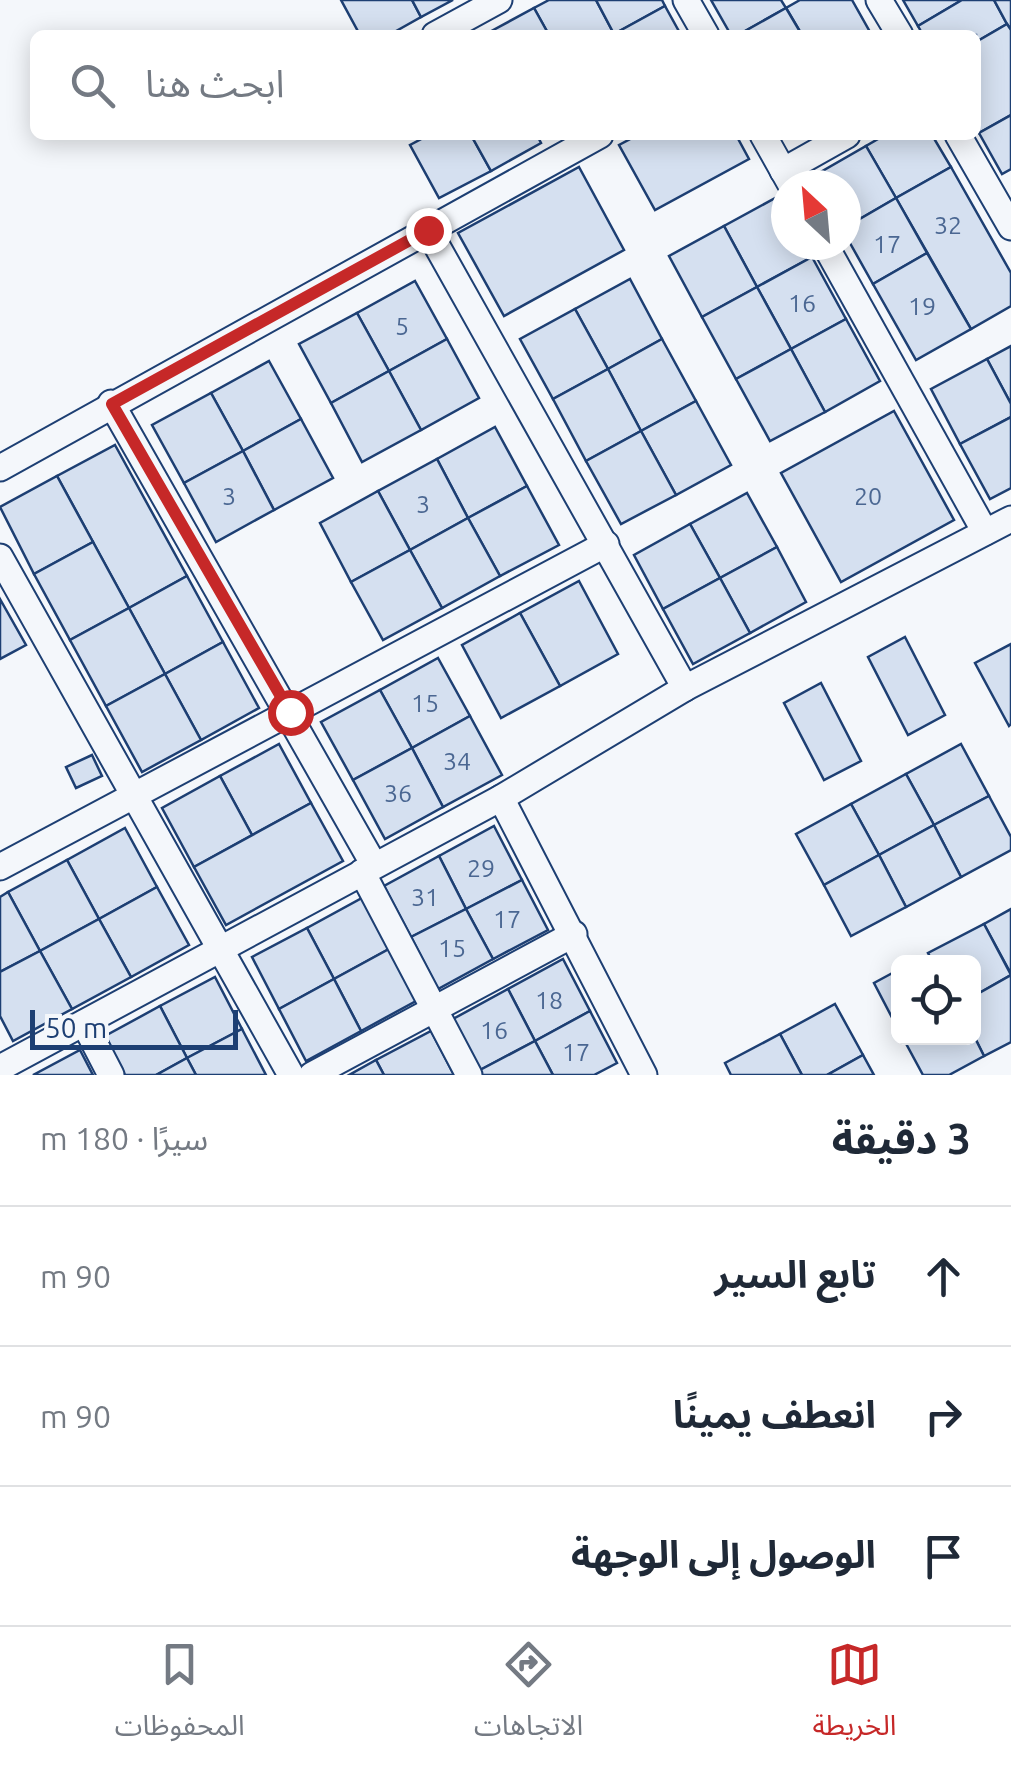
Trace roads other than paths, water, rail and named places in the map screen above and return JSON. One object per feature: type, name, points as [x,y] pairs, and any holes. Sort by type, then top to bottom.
[{"type":"street","points":[[445,30],[499,0]]},
{"type":"street","points":[[686,0],[703,30]]},
{"type":"street","points":[[879,0],[897,30]]},
{"type":"street","points":[[0,468],[591,140]]},
{"type":"street","points":[[766,140],[783,170]]},
{"type":"street","points":[[798,170],[840,140]]},
{"type":"street","points":[[961,140],[1011,227]]},
{"type":"street","points":[[428,230],[686,688]]},
{"type":"street","points":[[833,260],[985,532]]},
{"type":"street","points":[[112,404],[290,712],[469,1075]]},
{"type":"street","points":[[0,1068],[501,798],[686,688],[1011,519]]},
{"type":"street","points":[[0,866],[606,544]]},
{"type":"street","points":[[0,558],[291,1075]]},
{"type":"street","points":[[501,798],[644,1075]]},
{"type":"street","points":[[312,1075],[574,934]]},
{"type":"street","points":[[84,1023],[110,1075]]}]
